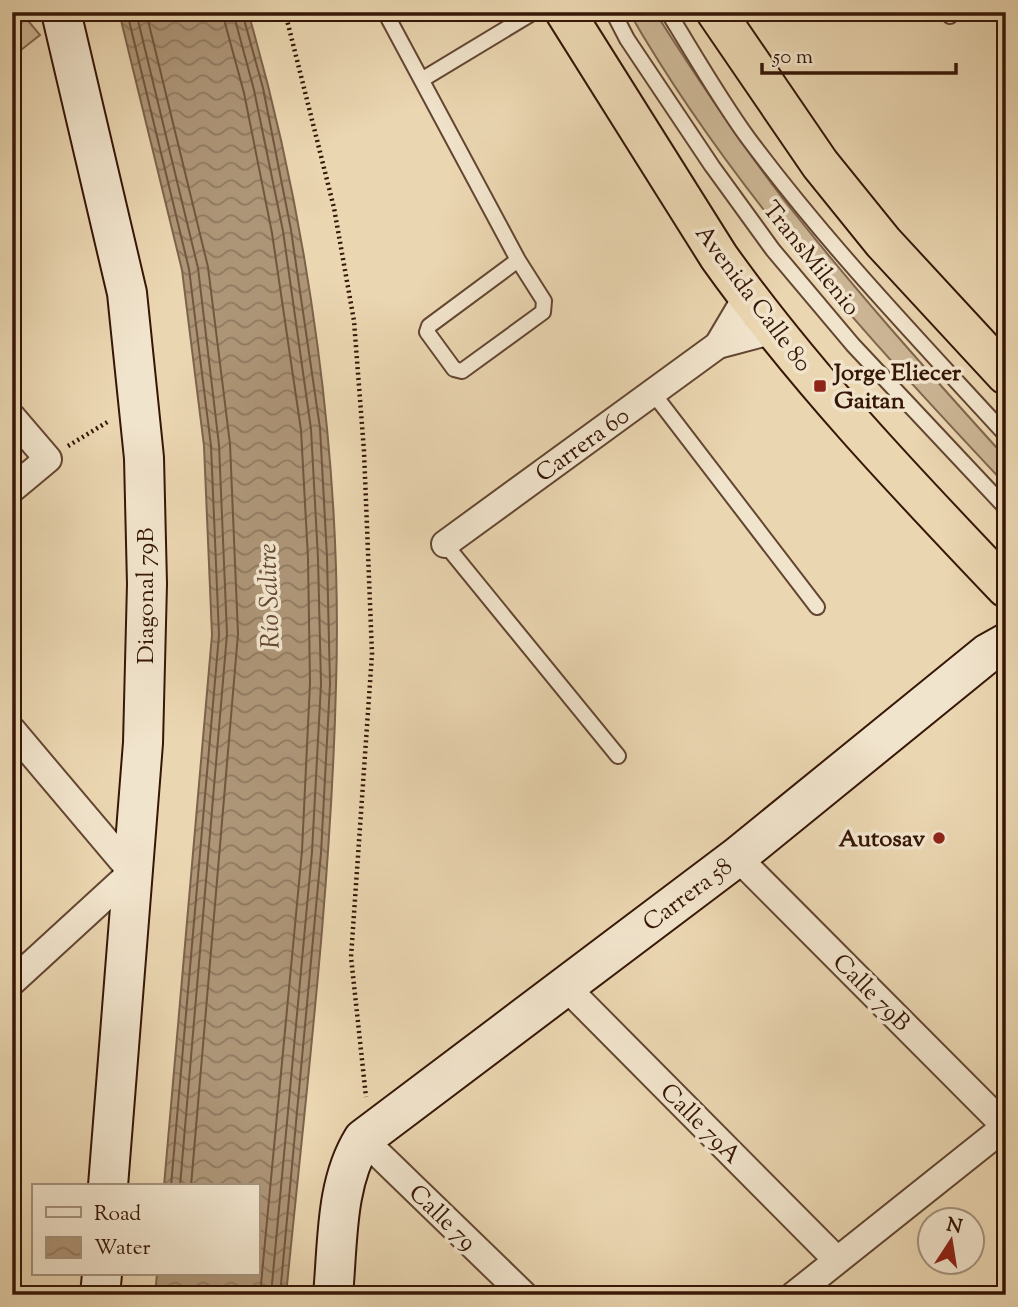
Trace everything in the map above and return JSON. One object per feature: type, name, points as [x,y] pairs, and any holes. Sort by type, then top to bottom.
[{"type":"highway","name":"Avenida Calle 80","points":[[565,12],[719,257],[747,296],[875,447],[1006,587]]},
{"type":"highway","points":[[725,16],[776,103],[851,203],[883,242],[1006,375]]},
{"type":"main road","name":"Diagonal 79B","points":[[61,12],[127,293],[144,458],[147,584],[143,743],[108,1184]]},
{"type":"main road","name":"Carrera 58","points":[[363,1139],[737,857],[988,653],[1006,643]]},
{"type":"main road","points":[[338,1285],[347,1177],[352,1157],[363,1139]]},
{"type":"main road","points":[[100,1295],[102,1276]]},
{"type":"street","name":"Carrera 60","points":[[718,345],[747,296]]},
{"type":"street","name":"Carrera 60","points":[[446,544],[718,345],[774,330]]},
{"type":"street","points":[[12,417],[48,459],[12,489]]},
{"type":"street","points":[[12,730],[132,872],[12,982]]},
{"type":"street","name":"Calle 79B","points":[[737,857],[1005,1126]]},
{"type":"street","name":"Calle 79A","points":[[565,986],[838,1260]]},
{"type":"street","points":[[793,1295],[1005,1126]]},
{"type":"street","name":"Calle 79","points":[[363,1139],[524,1295]]},
{"type":"lane","points":[[385,12],[518,260],[544,301],[542,312],[462,371],[454,369],[427,332],[429,326],[518,260]]},
{"type":"lane","points":[[423,79],[534,12]]},
{"type":"lane","name":"TransMilenio","points":[[613,12],[627,39],[712,166],[773,250],[853,345],[1006,508]]},
{"type":"lane","name":"TransMilenio","points":[[668,12],[746,135],[807,213],[876,296],[1006,435]]},
{"type":"lane","points":[[653,393],[817,607]]},
{"type":"lane","points":[[446,544],[618,756]]},
{"type":"path","points":[[285,12],[337,221],[354,321],[364,451],[372,654],[351,957],[367,1101]]},
{"type":"path","points":[[48,459],[118,415]]},
{"type":"green space","points":[[12,12],[21,12],[40,35],[12,57]]},
{"type":"green space","points":[[629,12],[655,12],[716,106],[781,196],[863,296],[1006,458],[1006,485],[853,317],[756,200],[669,77]]},
{"type":"water","name":"Río Salitre","points":[[119,12],[248,12],[270,92],[288,175],[318,346],[334,518],[337,603],[329,839],[286,1295],[155,1295],[157,1276],[259,1276],[259,1184],[164,1184],[212,635],[204,446],[182,270]]},
{"type":"place","name":"Jorge Eliecer Gaitan","points":[[820,386]]},
{"type":"place","name":"Autosav","points":[[939,838]]}]
